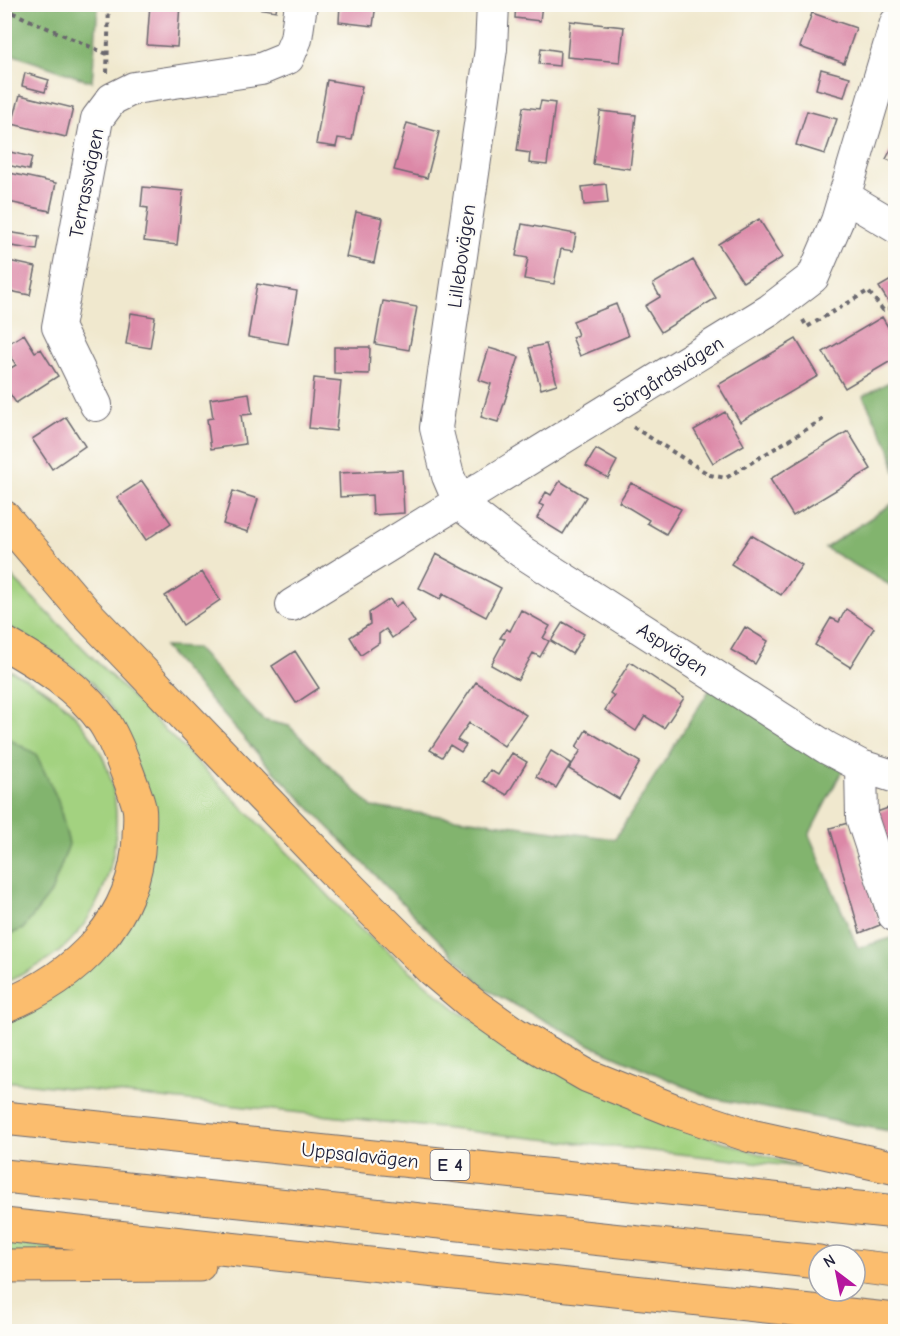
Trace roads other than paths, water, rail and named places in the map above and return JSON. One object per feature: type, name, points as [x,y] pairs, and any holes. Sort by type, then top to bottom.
[{"type":"highway","points":[[4,517],[84,611],[432,970],[471,1003],[515,1034],[588,1076],[676,1111],[751,1136],[896,1168]]},
{"type":"highway","points":[[4,550],[84,611]]},
{"type":"highway","points":[[4,1006],[37,993],[75,967],[102,938],[127,900],[138,854],[140,808],[121,756],[104,722],[49,668],[8,646]]},
{"type":"highway","name":"Uppsalavägen","points":[[4,1118],[896,1212]]},
{"type":"highway","points":[[4,1176],[807,1261]]},
{"type":"highway","points":[[4,1225],[896,1320]]},
{"type":"highway","points":[[4,1266],[354,1264]]},
{"type":"highway","points":[[867,1267],[896,1270]]},
{"type":"street","name":"Terrassvägen","points":[[96,405],[58,327],[97,119],[112,99],[134,88],[261,69],[288,58],[296,39],[301,4]]},
{"type":"street","name":"Lillebovägen","points":[[460,504],[448,476],[436,428],[491,49],[493,4]]},
{"type":"street","name":"Sörgårdsvägen","points":[[292,605],[611,410],[787,297],[813,277],[837,221],[844,196],[886,91],[896,23]]},
{"type":"street","points":[[844,196],[896,227]]},
{"type":"street","name":"Aspvägen","points":[[460,504],[522,552],[827,748],[861,766],[896,777]]},
{"type":"street","points":[[861,766],[862,818],[894,915]]}]
